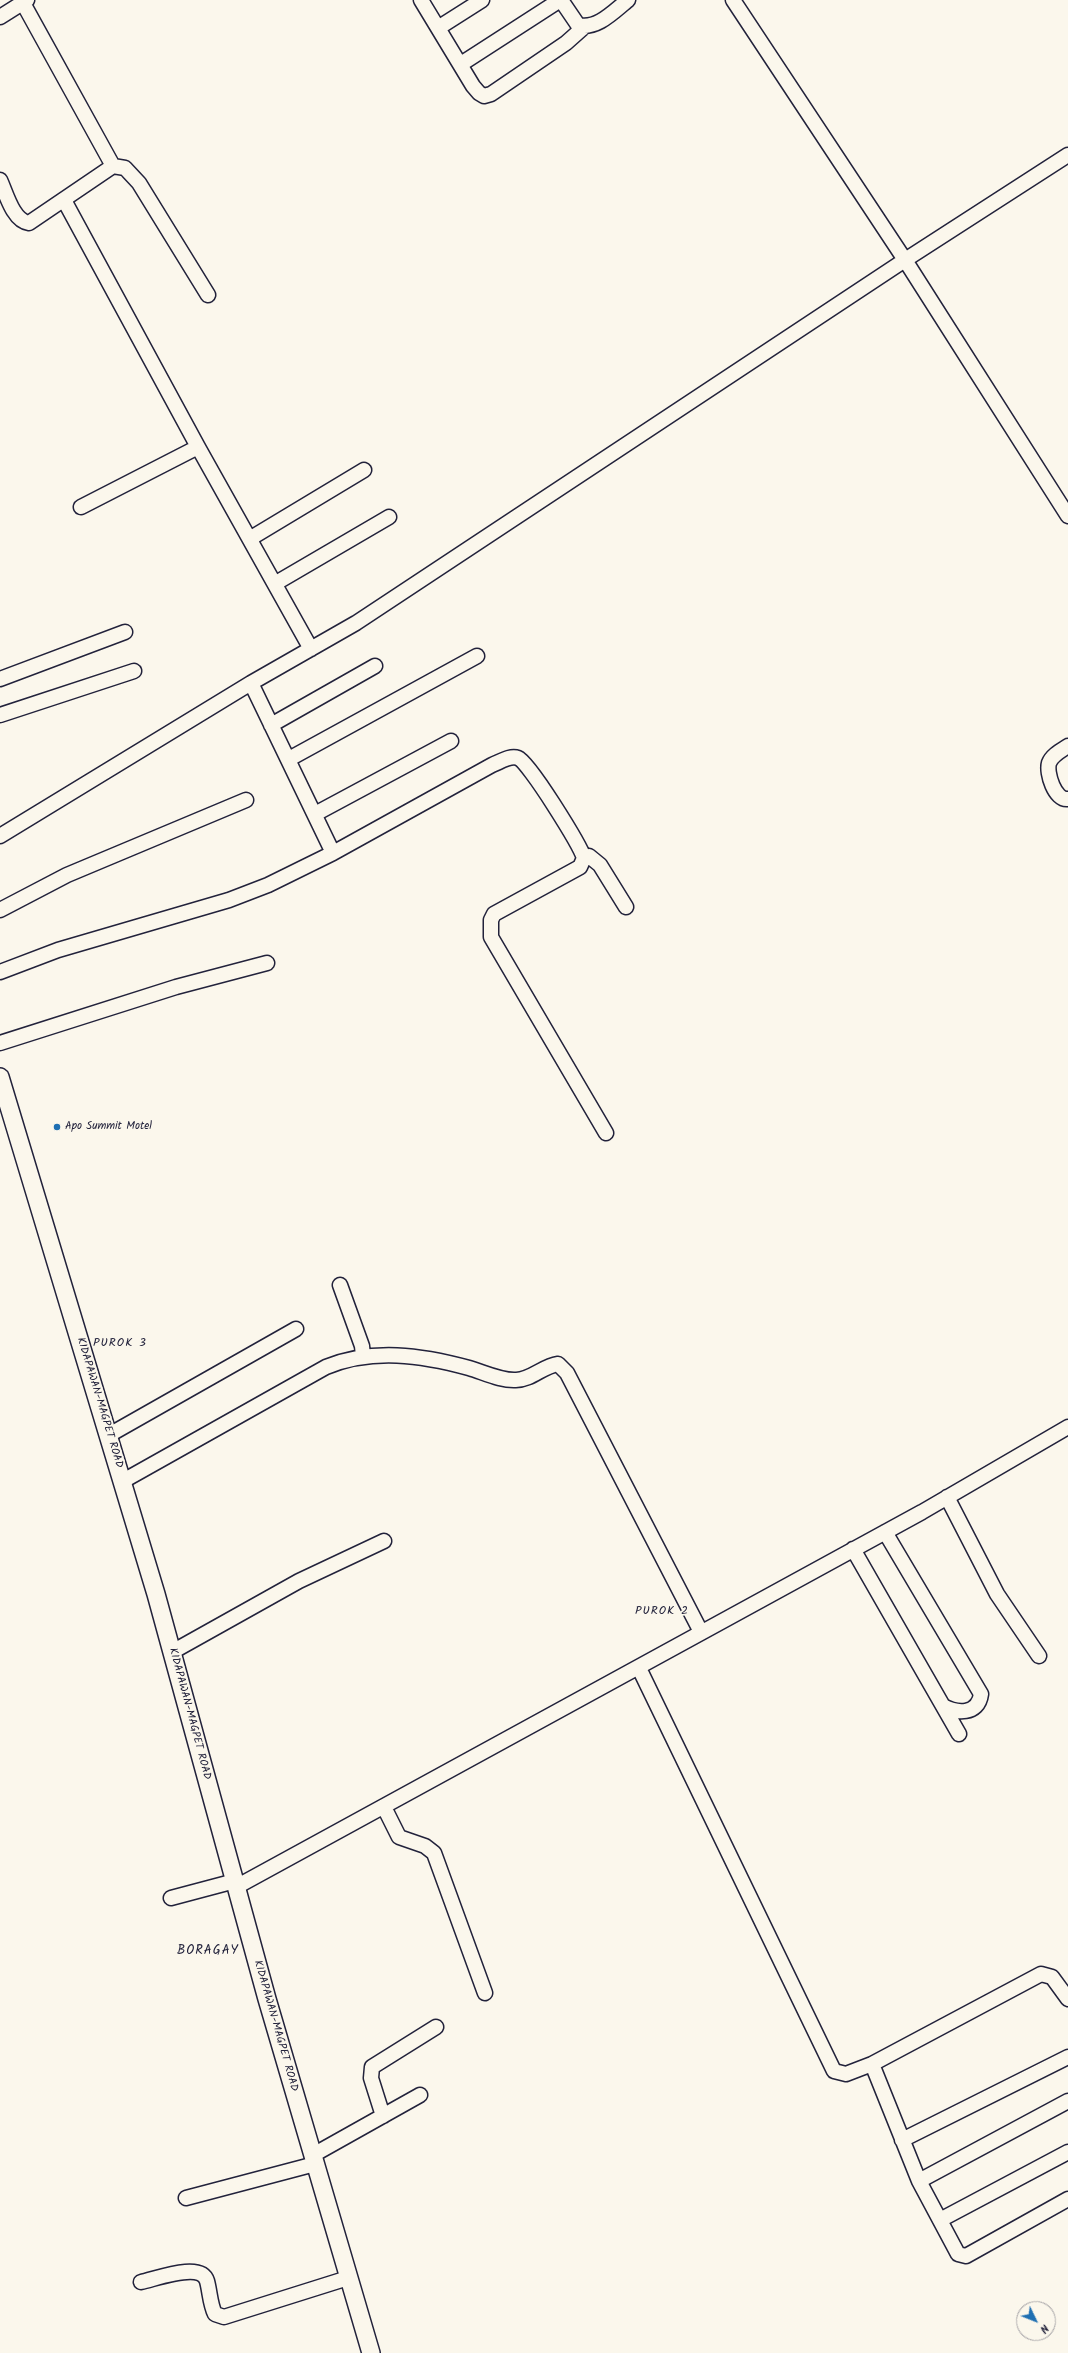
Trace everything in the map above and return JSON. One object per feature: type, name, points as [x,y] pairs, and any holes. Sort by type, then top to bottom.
[{"type":"main road","name":"KIDAPAWAN-MAGPET ROAD","points":[[0,1077],[123,1481],[314,2160],[370,2353]]},
{"type":"street","points":[[421,0],[479,94],[484,96],[491,94],[566,43],[584,27]]},
{"type":"street","points":[[438,28],[482,0]]},
{"type":"street","points":[[461,64],[560,0],[578,25],[584,27],[594,25],[622,2]]},
{"type":"street","points":[[733,0],[905,260],[1068,516]]},
{"type":"street","points":[[0,18],[25,1],[113,166]]},
{"type":"street","points":[[0,836],[251,684],[356,623],[905,260],[1068,155]]},
{"type":"street","points":[[0,180],[16,215],[24,223],[34,222],[113,166],[125,168],[139,183],[208,295]]},
{"type":"street","points":[[64,200],[198,447],[276,583],[311,649]]},
{"type":"street","points":[[81,507],[198,447]]},
{"type":"street","points":[[250,538],[364,470]]},
{"type":"street","points":[[276,583],[389,517]]},
{"type":"street","points":[[0,679],[125,632]]},
{"type":"street","points":[[289,759],[477,656]]},
{"type":"street","points":[[272,725],[375,666]]},
{"type":"street","points":[[0,716],[134,671]]},
{"type":"street","points":[[251,684],[334,853]]},
{"type":"street","points":[[315,814],[451,741]]},
{"type":"street","points":[[1068,746],[1053,757],[1049,767],[1052,783],[1057,792],[1061,797],[1068,798]]},
{"type":"street","points":[[0,972],[58,950],[229,900],[268,885],[334,853],[444,790],[492,765],[511,757],[519,758],[530,770],[584,858]]},
{"type":"street","points":[[0,910],[67,875],[246,800]]},
{"type":"street","points":[[606,1133],[491,937],[490,928],[491,920],[499,910],[580,867],[584,858],[589,856],[600,865],[626,907]]},
{"type":"street","points":[[0,1043],[176,987],[266,963]]},
{"type":"street","points":[[340,1285],[362,1346],[363,1356]]},
{"type":"street","points":[[109,1435],[296,1330]]},
{"type":"street","points":[[123,1481],[326,1367],[363,1356],[388,1355],[442,1360],[516,1380],[552,1365],[558,1364],[563,1368],[701,1632]]},
{"type":"street","points":[[171,1898],[236,1884],[384,1807],[853,1550],[1068,1427]]},
{"type":"street","points":[[947,1497],[997,1594],[1039,1656]]},
{"type":"street","points":[[885,1532],[980,1694],[976,1706],[968,1711],[954,1712],[943,1706]]},
{"type":"street","points":[[172,1652],[299,1581],[384,1541]]},
{"type":"street","points":[[853,1550],[959,1734]]},
{"type":"street","points":[[639,1668],[831,2067],[838,2073],[846,2074],[872,2064],[1041,1974],[1052,1977],[1068,1999]]},
{"type":"street","points":[[384,1807],[399,1837],[425,1846],[434,1853],[485,1993]]},
{"type":"street","points":[[383,2116],[371,2078],[372,2067],[436,2027]]},
{"type":"street","points":[[902,2140],[1068,2057]]},
{"type":"street","points":[[872,2064],[919,2181],[958,2254],[966,2256],[1068,2199]]},
{"type":"street","points":[[186,2198],[314,2160],[383,2116],[420,2095]]},
{"type":"street","points":[[919,2181],[1068,2101]]},
{"type":"street","points":[[940,2220],[1068,2152]]},
{"type":"street","points":[[141,2282],[183,2272],[196,2271],[206,2280],[215,2314],[224,2317],[348,2278]]},
{"type":"place","name":"Apo Summit Motel","points":[[57,1127]]},
{"type":"district","name":"PUROK 3","points":[[120,1344]]},
{"type":"district","name":"PUROK 2","points":[[662,1612]]},
{"type":"district","name":"BORAGAY","points":[[208,1952]]}]
